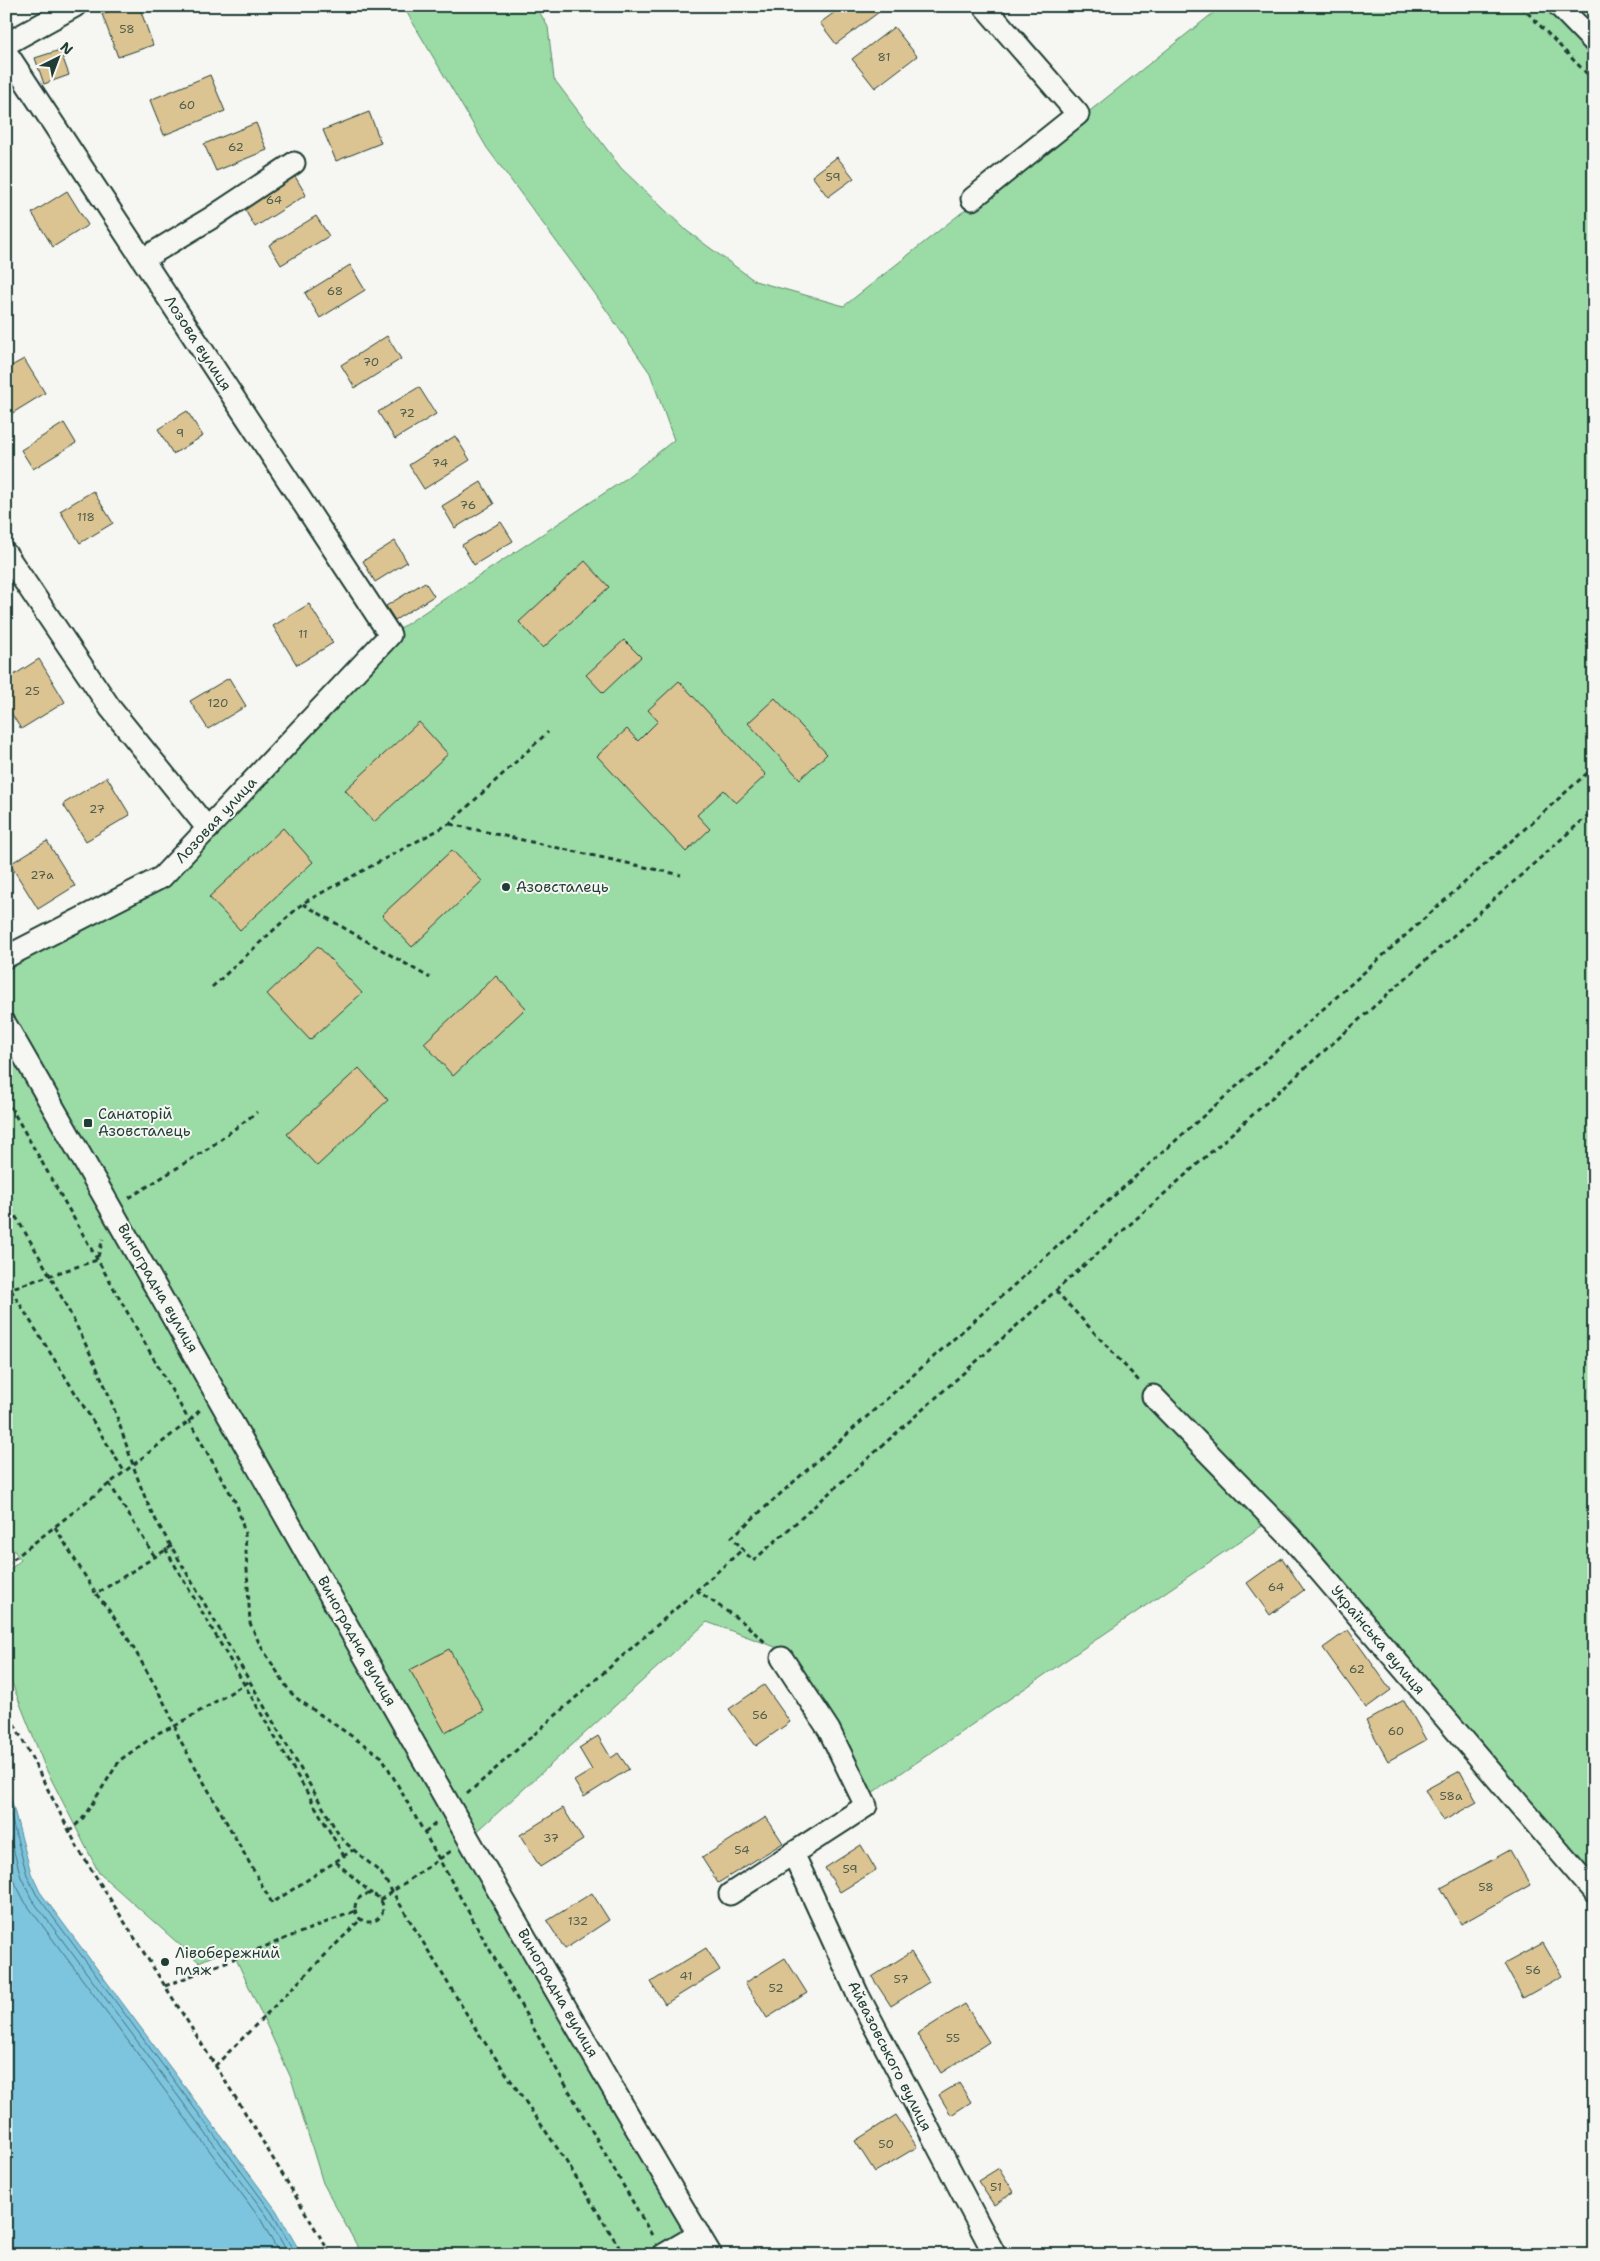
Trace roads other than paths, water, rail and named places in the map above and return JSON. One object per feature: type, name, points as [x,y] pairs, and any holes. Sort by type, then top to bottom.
[{"type":"street","points":[[6,44],[76,6]]},
{"type":"street","points":[[972,199],[1078,114],[984,6]]},
{"type":"street","points":[[1559,6],[1594,42]]},
{"type":"street","name":"Лозова вулиця","points":[[6,52],[390,635]]},
{"type":"street","points":[[143,258],[211,218],[294,162]]},
{"type":"street","points":[[6,554],[111,710],[208,829]]},
{"type":"street","name":"Лозовая улица","points":[[6,957],[162,877],[390,635]]},
{"type":"street","name":"Виноградна вулиця","points":[[6,1025],[112,1208],[451,1808],[470,1838],[622,2106],[711,2255]]},
{"type":"street","name":"Українська вулиця","points":[[1153,1396],[1293,1540],[1594,1892]]},
{"type":"street","points":[[730,1894],[866,1806],[830,1730],[782,1658]]},
{"type":"street","name":"Айвазовського вулиця","points":[[793,1853],[858,1995],[995,2255]]},
{"type":"street","points":[[664,2255],[699,2234]]},
{"type":"water","points":[[6,1780],[31,1873],[40,1892],[276,2210],[302,2255],[6,2255]]},
{"type":"place","name":"Азовсталець","points":[[506,887]]},
{"type":"place","name":"Санаторій Азовсталець","points":[[88,1123]]},
{"type":"place","name":"Лівобережний пляж","points":[[165,1962]]}]
